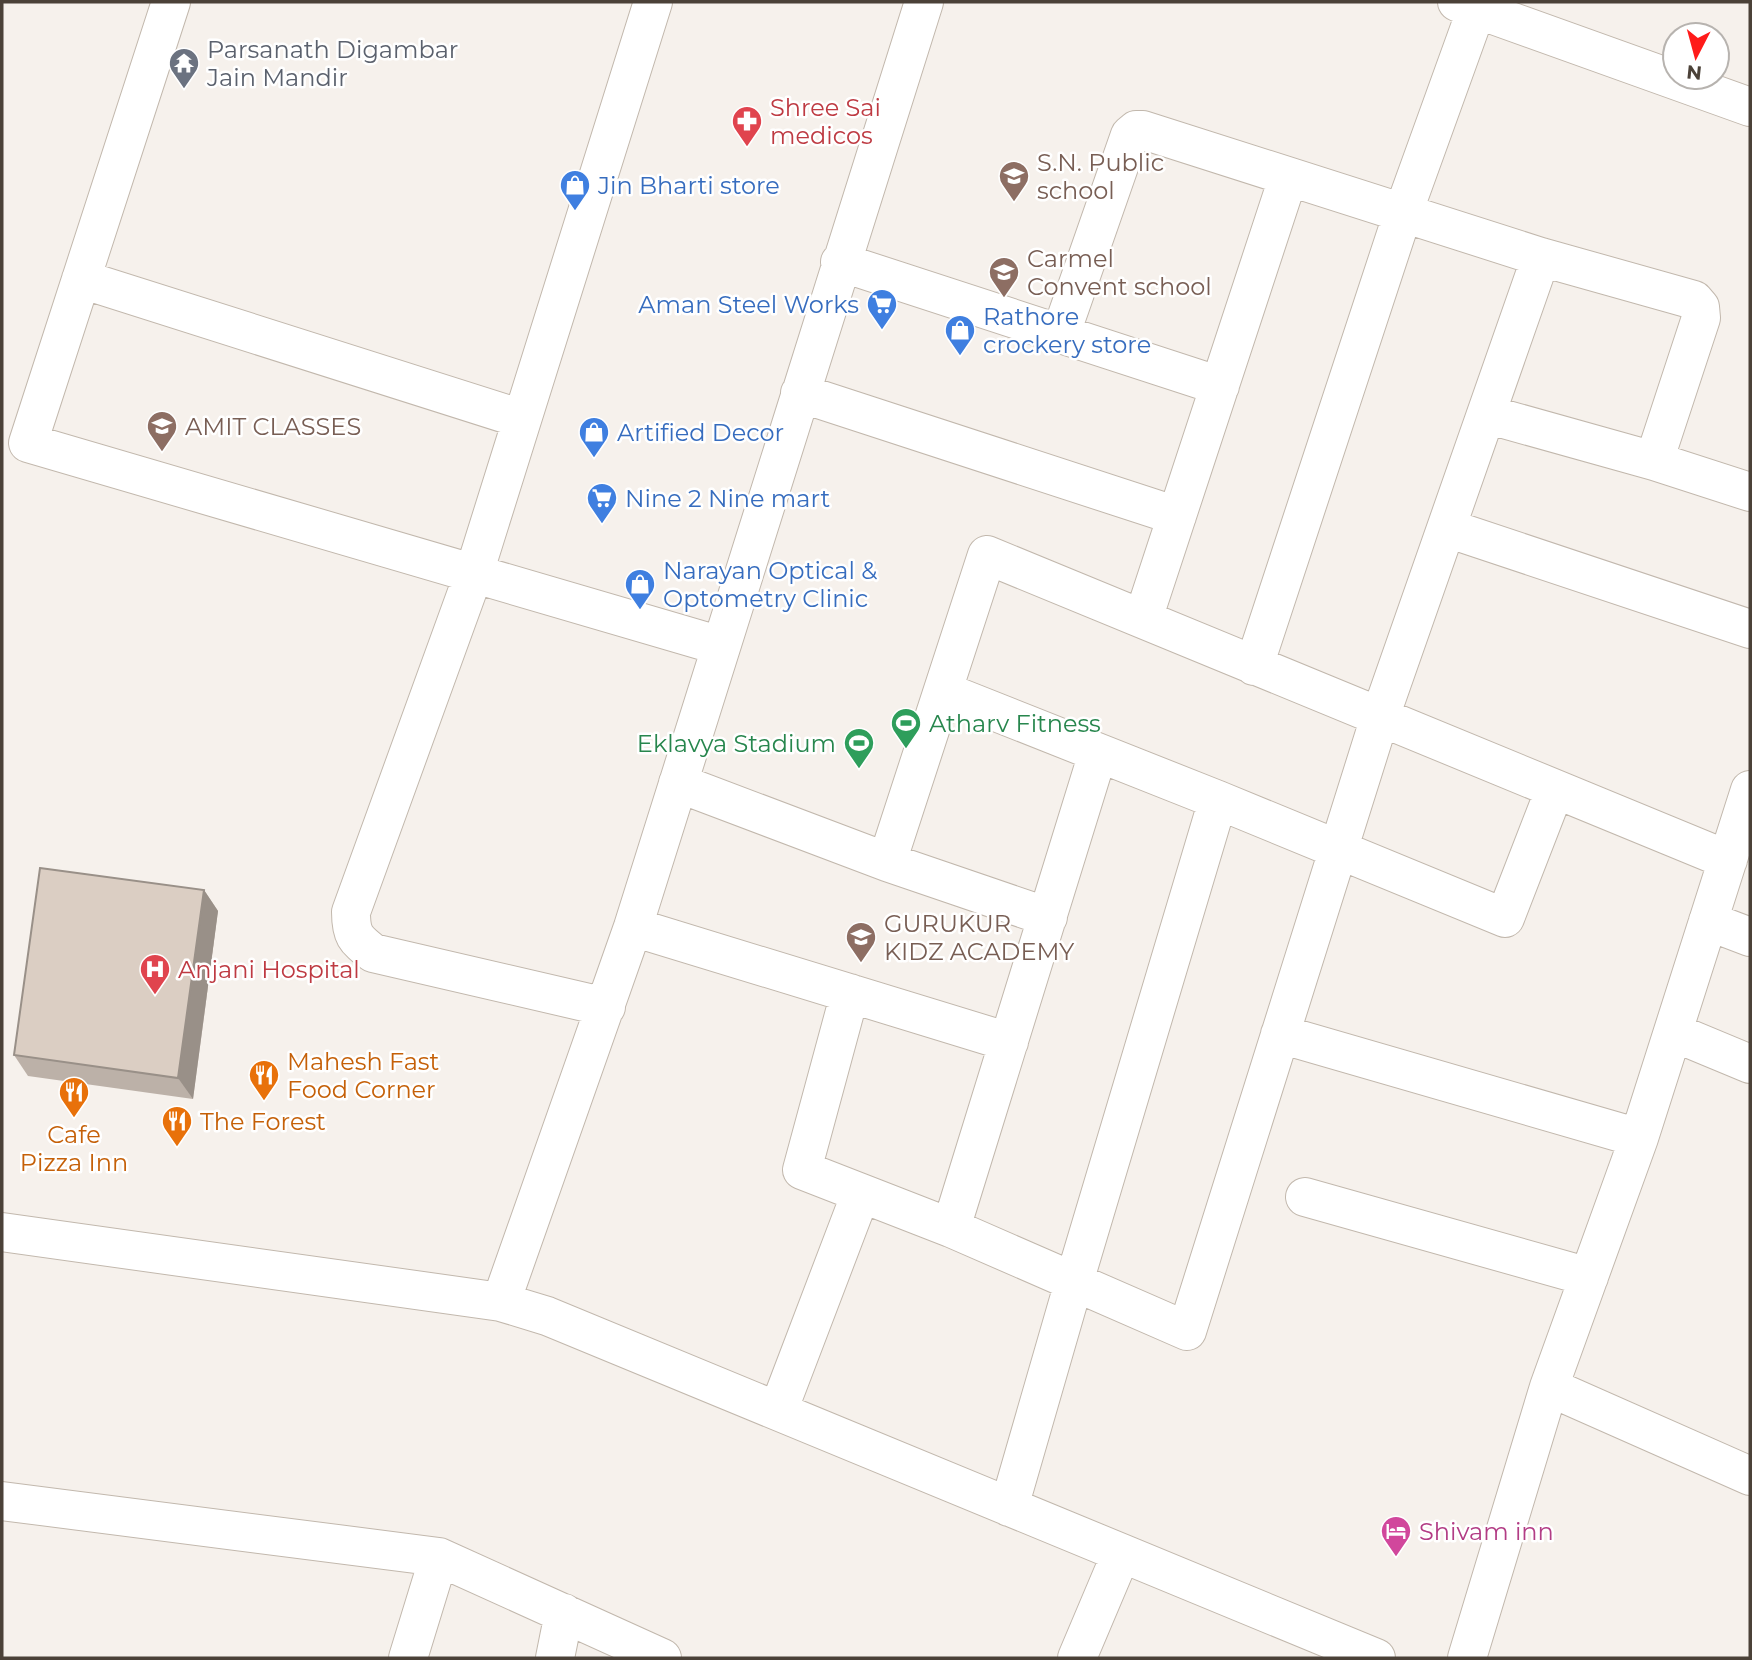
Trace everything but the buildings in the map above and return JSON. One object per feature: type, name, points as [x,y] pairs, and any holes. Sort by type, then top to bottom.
[{"type":"street","points":[[171,2],[81,279],[15,440],[721,646]]},
{"type":"street","points":[[606,1007],[373,953],[357,941],[351,929],[351,912],[474,573],[653,2]]},
{"type":"street","points":[[501,1302],[634,928],[840,262],[924,2]]},
{"type":"street","points":[[1254,666],[1403,213],[1466,5],[1750,107]]},
{"type":"street","points":[[1061,333],[1130,135],[1136,130],[1143,130],[1541,257],[1693,300],[1700,307],[1701,318],[1654,461]]},
{"type":"street","points":[[1143,619],[1289,177]]},
{"type":"street","points":[[850,993],[802,1170],[951,1228],[1187,1331],[1380,717],[1541,257]]},
{"type":"street","points":[[840,262],[1220,386]]},
{"type":"street","points":[[81,279],[522,419]]},
{"type":"street","points":[[800,393],[1177,516]]},
{"type":"street","points":[[1486,414],[1654,461],[1750,492]]},
{"type":"street","points":[[1447,528],[1750,629]]},
{"type":"street","points":[[887,862],[987,555],[1728,860]]},
{"type":"street","points":[[943,691],[1219,800],[1505,918],[1555,789]]},
{"type":"street","points":[[951,1228],[1098,752]]},
{"type":"street","points":[[678,783],[887,862],[1048,916]]},
{"type":"street","points":[[1467,1658],[1549,1387],[1639,1138],[1750,790]]},
{"type":"street","points":[[1009,1507],[1219,800]]},
{"type":"street","points":[[1708,921],[1750,937]]},
{"type":"street","points":[[634,928],[1009,1042]]},
{"type":"street","points":[[1673,1032],[1750,1064]]},
{"type":"street","points":[[1280,1034],[1639,1138]]},
{"type":"street","points":[[778,1411],[861,1193]]},
{"type":"street","points":[[1305,1197],[1589,1277]]},
{"type":"street","points":[[2,1232],[501,1302],[547,1316],[1376,1658]]},
{"type":"street","points":[[1549,1387],[1750,1476]]},
{"type":"street","points":[[2,1501],[439,1557],[662,1658]]},
{"type":"street","points":[[1077,1658],[1121,1554]]},
{"type":"street","points":[[408,1658],[439,1557]]},
{"type":"street","points":[[555,1658],[564,1613]]},
{"type":"place","name":"Parsanath Digambar Jain Mandir","points":[[184,90]]},
{"type":"place","name":"Shree Sai medicos","points":[[747,148]]},
{"type":"place","name":"S.N. Public school","points":[[1014,203]]},
{"type":"place","name":"Jin Bharti store","points":[[575,212]]},
{"type":"place","name":"Carmel Convent school","points":[[1004,299]]},
{"type":"place","name":"Aman Steel Works","points":[[882,331]]},
{"type":"place","name":"Rathore crockery store","points":[[960,357]]},
{"type":"place","name":"AMIT CLASSES","points":[[162,453]]},
{"type":"place","name":"Artified Decor","points":[[594,459]]},
{"type":"place","name":"Nine 2 Nine mart","points":[[602,525]]},
{"type":"place","name":"Narayan Optical & Optometry Clinic","points":[[640,611]]},
{"type":"place","name":"Atharv Fitness","points":[[906,750]]},
{"type":"place","name":"Eklavya Stadium","points":[[859,770]]},
{"type":"place","name":"GURUKUR KIDZ ACADEMY","points":[[861,964]]},
{"type":"place","name":"Anjani Hospital","points":[[155,996]]},
{"type":"place","name":"Mahesh Fast Food Corner","points":[[264,1102]]},
{"type":"place","name":"Cafe Pizza Inn","points":[[74,1119]]},
{"type":"place","name":"The Forest","points":[[177,1148]]},
{"type":"place","name":"Shivam inn","points":[[1396,1558]]}]
